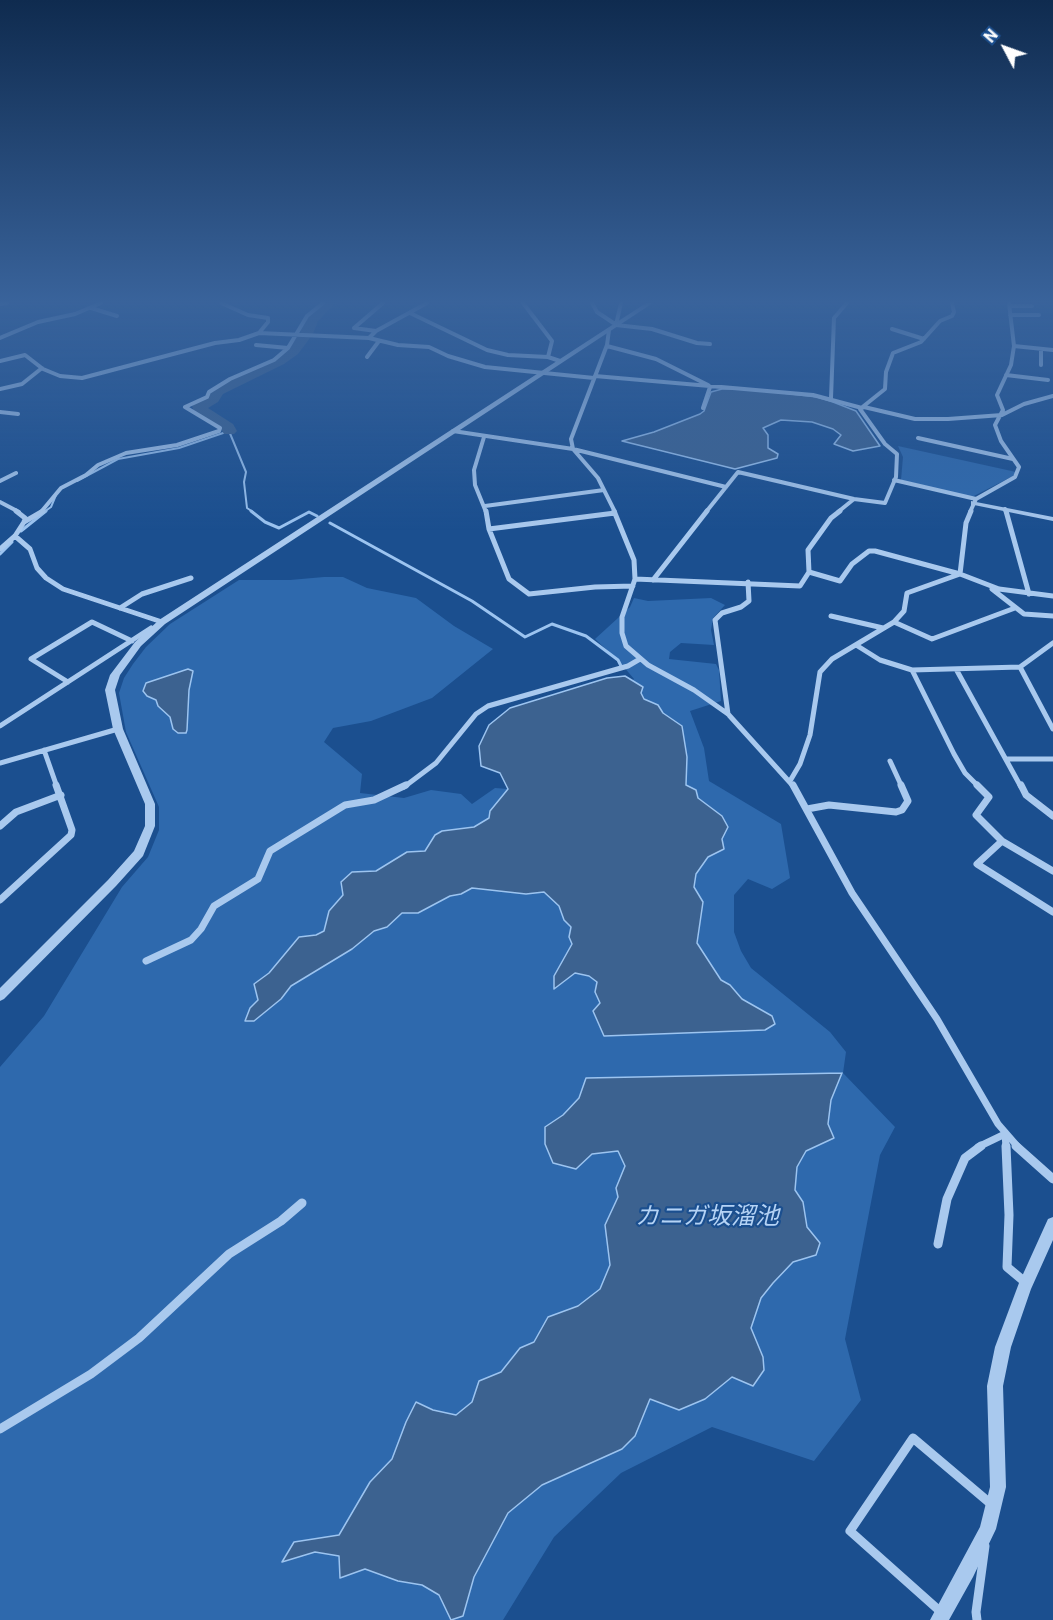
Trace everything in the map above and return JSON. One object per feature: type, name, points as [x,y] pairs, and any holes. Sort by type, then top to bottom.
[{"type":"street","points":[[0,389],[22,384],[29,379]]},
{"type":"street","points":[[0,549],[15,536],[24,522],[42,511],[61,488],[110,459],[126,453],[177,445],[219,430],[220,428],[185,407],[207,397],[209,392],[231,379]]},
{"type":"street","points":[[0,726],[533,379]]},
{"type":"street","points":[[594,379],[571,439],[573,449],[598,478],[624,531],[634,560],[635,579],[625,606],[622,633],[626,646],[640,659],[694,690],[728,714],[790,781],[852,893],[937,1019],[1005,1134],[1053,1179]]},
{"type":"street","points":[[613,379],[736,387],[831,398],[915,419],[1002,415],[1024,404],[1053,396]]},
{"type":"street","points":[[694,379],[710,387]]},
{"type":"street","points":[[831,398],[832,379]]},
{"type":"street","points":[[653,580],[738,472],[854,498],[885,502],[894,480],[897,454],[885,444],[860,409],[885,389],[886,379]]},
{"type":"street","points":[[960,574],[966,524],[975,501],[1015,477],[1019,467],[1000,441],[995,425],[1002,415],[1003,410],[997,395],[1004,379]]},
{"type":"street","points":[[1036,379],[1048,380]]},
{"type":"street","points":[[703,408],[710,387]]},
{"type":"street","points":[[0,412],[18,414]]},
{"type":"street","points":[[453,431],[573,449],[726,487]]},
{"type":"street","points":[[484,437],[474,470],[475,485],[484,506],[489,529],[509,579],[530,594],[595,587],[633,586]]},
{"type":"street","points":[[918,438],[1013,459]]},
{"type":"street","points":[[0,481],[16,473]]},
{"type":"street","points":[[894,480],[1053,519]]},
{"type":"street","points":[[484,506],[604,490]]},
{"type":"street","points":[[635,579],[800,586],[809,572],[808,550],[813,541],[831,518],[854,498]]},
{"type":"street","points":[[0,502],[22,514],[25,518],[24,522]]},
{"type":"street","points":[[1005,509],[1029,594]]},
{"type":"street","points":[[489,529],[615,513]]},
{"type":"street","points":[[15,536],[30,549],[37,568],[46,578],[63,589],[162,622]]},
{"type":"street","points":[[809,572],[840,581],[852,564],[869,551],[875,551],[960,574],[987,585],[1029,594],[1053,596]]},
{"type":"street","points":[[790,781],[800,764],[810,735],[820,672],[832,659],[894,622],[904,611],[907,593],[960,574]]},
{"type":"street","points":[[120,608],[142,594],[191,578]]},
{"type":"street","points":[[728,714],[715,620],[722,613],[741,608],[749,601],[748,582]]},
{"type":"street","points":[[987,585],[1029,616],[1053,616]]},
{"type":"street","points":[[894,622],[932,639],[1016,608]]},
{"type":"street","points":[[831,616],[884,628]]},
{"type":"street","points":[[68,682],[31,659],[92,622],[132,641]]},
{"type":"street","points":[[1,994],[139,853],[150,826],[150,804],[117,729],[110,690],[116,675],[138,645],[162,622]]},
{"type":"street","points":[[856,645],[880,660],[912,670],[1020,667],[1053,643]]},
{"type":"street","points":[[146,961],[191,940],[201,929],[214,906],[258,879],[270,851],[345,805],[374,800],[399,790],[436,763],[476,714],[488,706],[628,666],[640,659]]},
{"type":"street","points":[[1020,667],[1053,729]]},
{"type":"street","points":[[956,669],[1026,795],[1053,816]]},
{"type":"street","points":[[912,670],[965,773],[989,797],[976,815],[1002,841],[1053,872]]},
{"type":"street","points":[[0,763],[117,729]]},
{"type":"street","points":[[0,900],[71,835],[72,830],[61,795],[44,750]]},
{"type":"street","points":[[1006,759],[1053,759]]},
{"type":"street","points":[[807,808],[829,805],[896,812],[902,810],[908,801],[890,761]]},
{"type":"street","points":[[0,826],[16,812],[61,795]]},
{"type":"street","points":[[1002,841],[977,864],[1053,912]]},
{"type":"street","points":[[938,1244],[947,1199],[965,1158],[974,1149],[1005,1134]]},
{"type":"street","points":[[1005,1134],[1009,1215],[1007,1267],[1026,1282]]},
{"type":"street","points":[[0,1429],[91,1374],[139,1338],[229,1254],[281,1221],[302,1203]]},
{"type":"street","points":[[977,1620],[976,1612],[988,1529],[998,1487],[995,1386],[1003,1347],[1026,1282],[1053,1224]]},
{"type":"street","points":[[988,1529],[968,1571],[941,1617],[850,1531],[913,1438],[994,1506]]},
{"type":"shaded area","points":[[898,446],[1016,472],[1013,476],[972,497],[901,480],[903,457]]},
{"type":"shaded area","points":[[343,577],[367,588],[416,598],[454,626],[493,649],[432,698],[371,721],[333,728],[324,742],[362,774],[360,793],[404,798],[431,790],[461,794],[472,804],[495,788],[508,789],[634,679],[618,660],[595,639],[630,607],[634,598],[648,601],[711,598],[725,605],[713,618],[711,630],[714,645],[681,643],[670,652],[669,659],[716,664],[719,670],[721,701],[690,711],[704,748],[709,781],[781,824],[790,878],[772,889],[748,879],[734,895],[734,932],[751,968],[830,1032],[846,1052],[843,1073],[895,1127],[880,1155],[845,1339],[861,1400],[814,1461],[712,1427],[621,1473],[554,1537],[503,1620],[0,1620],[0,1067],[44,1016],[122,887],[148,857],[159,830],[159,807],[126,732],[119,693],[124,678],[133,664],[146,647],[170,624],[239,580]]},
{"type":"water","points":[[722,389],[748,389],[817,397],[833,402],[856,411],[880,446],[853,451],[834,444],[841,435],[833,429],[812,422],[781,420],[763,428],[768,435],[768,448],[778,454],[777,458],[735,469],[622,441],[654,432],[700,414],[704,411],[711,392]]},
{"type":"water","points":[[188,669],[193,671],[189,690],[187,730],[186,733],[178,733],[173,729],[170,717],[158,706],[156,700],[147,696],[143,691],[146,683]]},
{"type":"water","points":[[625,676],[643,687],[641,693],[644,699],[658,705],[663,713],[682,726],[687,757],[686,785],[696,790],[698,798],[722,816],[728,827],[722,839],[724,849],[708,857],[696,874],[694,887],[703,902],[697,943],[721,980],[730,985],[742,999],[772,1016],[775,1024],[765,1030],[604,1036],[593,1011],[600,1003],[595,992],[597,982],[589,976],[575,973],[554,989],[554,976],[572,944],[569,937],[571,927],[564,920],[559,906],[544,892],[526,894],[472,888],[461,894],[450,896],[418,913],[402,913],[387,927],[374,931],[352,949],[291,986],[281,999],[254,1021],[245,1021],[250,1008],[258,1000],[254,984],[269,973],[299,937],[316,935],[324,931],[329,911],[343,895],[341,882],[352,872],[376,871],[407,852],[425,851],[435,835],[442,831],[474,827],[489,818],[490,811],[508,789],[500,773],[481,766],[479,746],[489,725],[510,708],[607,678]]},
{"type":"water","name":"カニガ坂溜池","points":[[842,1073],[831,1100],[828,1124],[834,1138],[806,1151],[797,1167],[795,1190],[803,1202],[807,1227],[820,1243],[816,1255],[793,1262],[761,1298],[751,1328],[763,1357],[764,1370],[753,1386],[732,1377],[705,1399],[679,1410],[650,1399],[635,1436],[622,1449],[542,1485],[508,1513],[474,1577],[463,1616],[451,1620],[439,1595],[422,1585],[398,1581],[365,1569],[340,1578],[339,1556],[315,1552],[282,1562],[294,1542],[339,1535],[370,1482],[392,1459],[416,1402],[433,1410],[456,1415],[472,1402],[479,1381],[501,1372],[520,1348],[534,1342],[548,1317],[578,1306],[600,1289],[610,1265],[605,1225],[618,1197],[616,1188],[625,1166],[618,1151],[592,1154],[576,1169],[553,1163],[545,1144],[545,1127],[563,1115],[579,1098],[586,1078]]},
{"type":"waterway","points":[[229,431],[228,427],[200,410],[199,407],[213,399],[218,391],[243,379]]},
{"type":"waterway","points":[[77,481],[118,459],[179,448],[229,431],[246,472],[244,482],[247,508],[253,512]]},
{"type":"waterway","points":[[44,512],[51,507],[56,495]]},
{"type":"waterway","points":[[21,531],[46,511]]},
{"type":"waterway","points":[[251,511],[265,522],[279,528],[309,512],[317,516]]},
{"type":"waterway","points":[[330,523],[472,601],[525,637],[552,624],[586,636],[618,660],[621,666]]},
{"type":"waterway","points":[[0,554],[12,542]]}]
